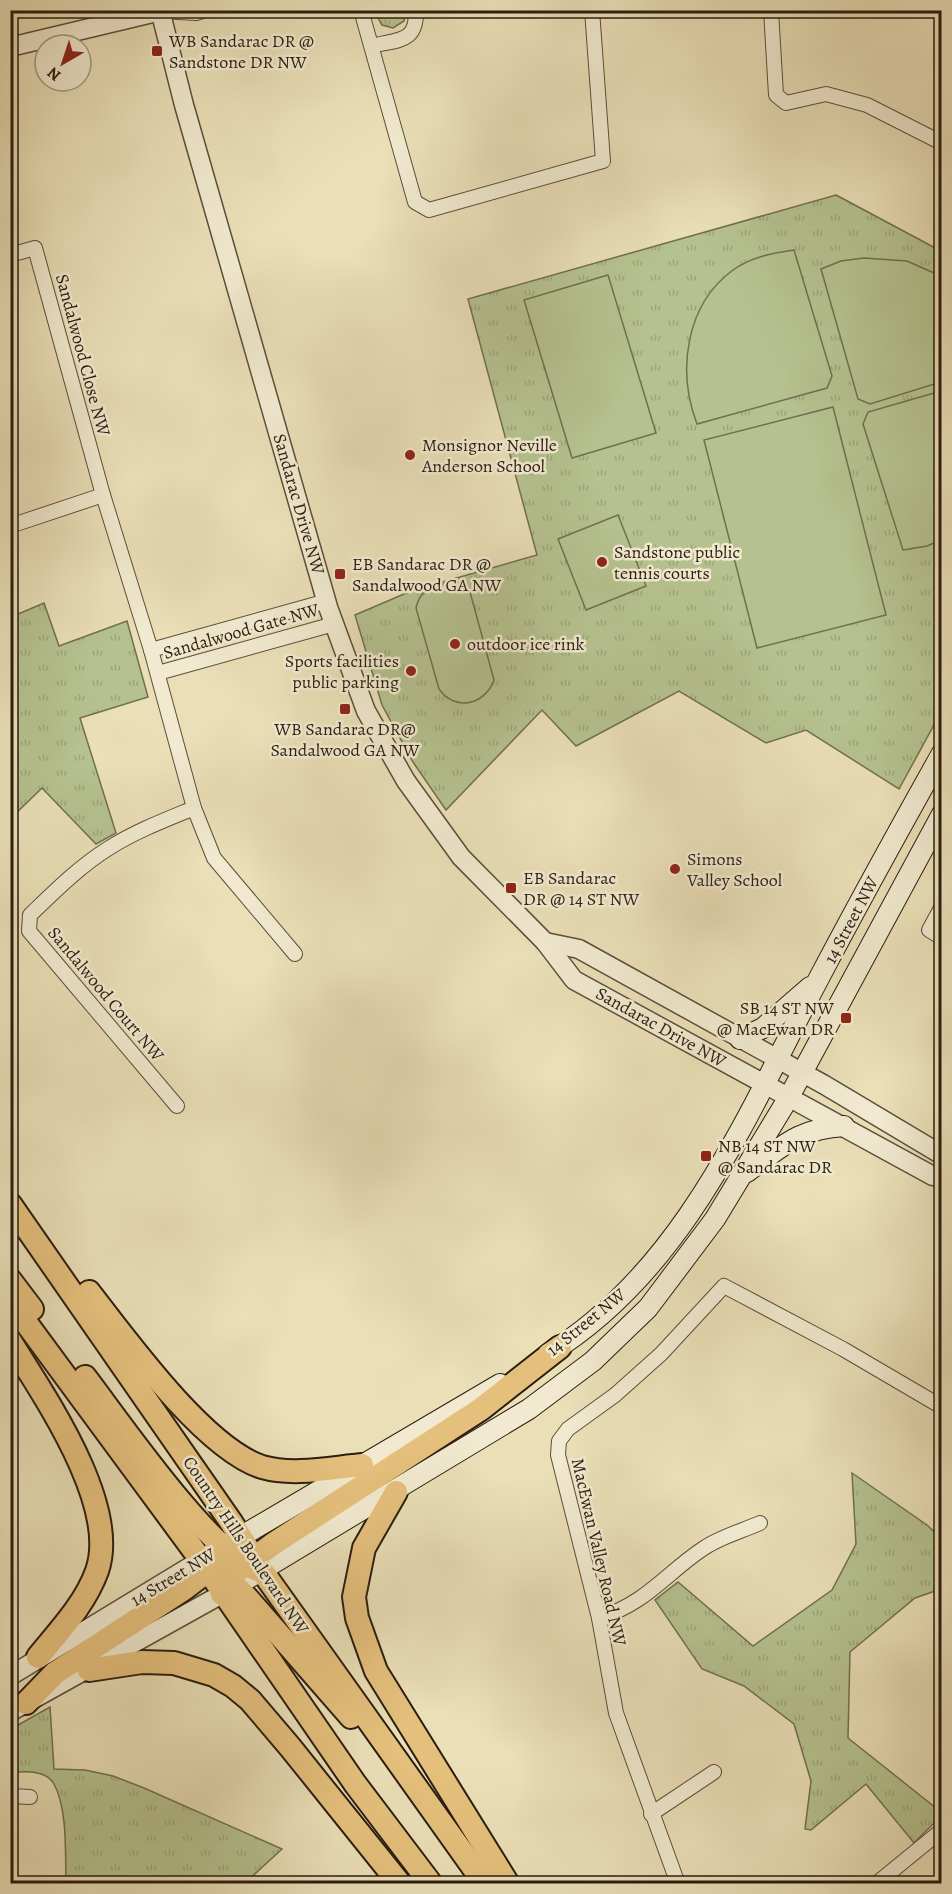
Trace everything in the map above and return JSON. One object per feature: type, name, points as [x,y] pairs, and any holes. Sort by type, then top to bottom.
[{"type":"main road","name":"14 Street NW","points":[[230,1566],[362,1466],[560,1347],[613,1305],[697,1205],[942,753]]},
{"type":"main road","name":"14 Street NW","points":[[230,1566],[396,1492],[529,1409],[593,1361],[648,1308],[715,1219],[789,1097],[942,814]]},
{"type":"main road","points":[[740,1039],[763,1028],[818,979]]},
{"type":"main road","points":[[740,1178],[801,1133],[821,1127],[844,1126]]},
{"type":"main road","points":[[10,1196],[25,1208],[110,1319],[192,1418],[213,1437],[243,1459],[263,1467],[300,1471],[362,1466]]},
{"type":"main road","name":"Country Hills Boulevard NW","points":[[10,1204],[230,1566],[349,1776],[431,1884]]},
{"type":"main road","points":[[10,1280],[209,1535],[322,1686],[409,1780]]},
{"type":"main road","name":"Country Hills Boulevard NW","points":[[10,1301],[409,1780],[485,1884]]},
{"type":"main road","points":[[10,1341],[76,1453],[98,1514],[100,1529],[98,1569],[87,1594],[38,1657]]},
{"type":"main road","points":[[18,1708],[55,1674],[481,1409],[560,1347]]},
{"type":"main road","points":[[396,1492],[364,1548],[354,1597],[357,1618],[376,1671],[508,1884]]},
{"type":"main road","points":[[89,1670],[142,1662],[174,1663],[214,1675],[233,1686],[250,1700],[290,1747],[400,1884]]},
{"type":"street","points":[[10,48],[161,11],[196,13],[206,10]]},
{"type":"street","points":[[361,10],[415,202],[429,210],[603,161],[592,10]]},
{"type":"street","points":[[372,46],[411,35],[417,27],[416,10]]},
{"type":"street","points":[[771,10],[776,96],[786,103],[826,94],[867,105],[942,143]]},
{"type":"street","name":"Sandarac Drive NW","points":[[161,11],[184,105],[334,624],[366,711],[406,781],[461,857],[545,942],[574,980],[933,1176],[942,1176]]},
{"type":"street","name":"Sandalwood Close NW","points":[[10,255],[35,248],[103,495],[158,673],[194,808],[214,858],[295,954]]},
{"type":"street","points":[[10,526],[103,495]]},
{"type":"street","name":"Sandalwood Gate NW","points":[[151,650],[327,601]]},
{"type":"street","name":"Sandalwood Gate NW","points":[[158,673],[334,624]]},
{"type":"street","name":"Sandalwood Court NW","points":[[177,1106],[29,932],[30,915],[67,880],[109,849],[144,829],[194,808]]},
{"type":"street","points":[[942,906],[929,930],[942,938]]},
{"type":"street","name":"Sandarac Drive NW","points":[[545,942],[579,949],[803,1073],[942,1155]]},
{"type":"street","name":"MacEwan Valley Road NW","points":[[678,1884],[616,1713],[599,1617],[558,1455],[559,1441],[568,1429],[615,1395],[660,1354],[724,1286],[843,1349],[942,1407]]},
{"type":"street","points":[[599,1617],[616,1612],[657,1588],[704,1548],[760,1523]]},
{"type":"street","name":"14 Street NW","points":[[10,1676],[38,1657],[230,1566]]},
{"type":"street","name":"14 Street NW","points":[[18,1708],[89,1670],[230,1566]]},
{"type":"street","points":[[651,1814],[714,1772]]},
{"type":"street","points":[[10,1796],[30,1797]]},
{"type":"street","points":[[876,1884],[942,1830]]},
{"type":"green space","points":[[374,11],[406,11],[404,21],[393,28],[382,25]]},
{"type":"green space","points":[[836,195],[941,251],[941,712],[899,789],[806,730],[766,743],[679,691],[576,746],[542,710],[446,810],[413,762],[382,705],[355,615],[411,591],[537,555],[468,299]]},
{"type":"green space","points":[[794,250],[832,376],[827,388],[697,424],[687,383],[687,362],[695,320],[704,302],[733,270],[762,256]]},
{"type":"green space","points":[[864,258],[907,261],[941,276],[941,382],[870,404],[858,399],[821,269],[841,261]]},
{"type":"green space","points":[[608,275],[656,433],[572,458],[524,300]]},
{"type":"green space","points":[[941,391],[941,540],[927,546],[903,550],[863,424],[868,412]]},
{"type":"green space","points":[[833,407],[886,615],[757,648],[704,440]]},
{"type":"green space","name":"Sandstone public tennis courts","points":[[618,515],[646,586],[586,610],[558,539]]},
{"type":"green space","name":"outdoor ice rink","points":[[452,581],[461,583],[470,592],[494,680],[490,689],[477,700],[461,703],[453,701],[439,689],[416,608],[425,592]]},
{"type":"green space","points":[[44,603],[59,646],[127,621],[148,697],[80,718],[116,833],[96,844],[42,788],[11,818],[11,617]]},
{"type":"green space","points":[[852,1473],[927,1525],[941,1538],[941,1589],[915,1598],[850,1652],[848,1738],[941,1812],[941,1816],[914,1843],[866,1784],[811,1830],[805,1829],[811,1781],[794,1724],[744,1686],[702,1669],[655,1600],[678,1582],[753,1646],[832,1590],[856,1544]]},
{"type":"green space","points":[[50,1707],[54,1769],[85,1770],[113,1776],[282,1849],[245,1883],[66,1883],[64,1819],[54,1784],[46,1776],[40,1774],[11,1773],[11,1729]]},
{"type":"place","name":"WB Sandarac DR @ Sandstone DR NW","points":[[157,51]]},
{"type":"place","name":"Monsignor Neville Anderson School","points":[[410,455]]},
{"type":"place","name":"Sandstone public tennis courts","points":[[602,562]]},
{"type":"place","name":"EB Sandarac DR @ Sandalwood GA NW","points":[[340,574]]},
{"type":"place","name":"outdoor ice rink","points":[[455,644]]},
{"type":"place","name":"Sports facilities public parking","points":[[411,671]]},
{"type":"place","name":"WB Sandarac DR@ Sandalwood GA NW","points":[[345,709]]},
{"type":"place","name":"Simons Valley School","points":[[675,869]]},
{"type":"place","name":"EB Sandarac DR @ 14 ST NW","points":[[511,888]]},
{"type":"place","name":"SB 14 ST NW @ MacEwan DR","points":[[846,1018]]},
{"type":"place","name":"NB 14 ST NW @ Sandarac DR","points":[[706,1156]]}]
